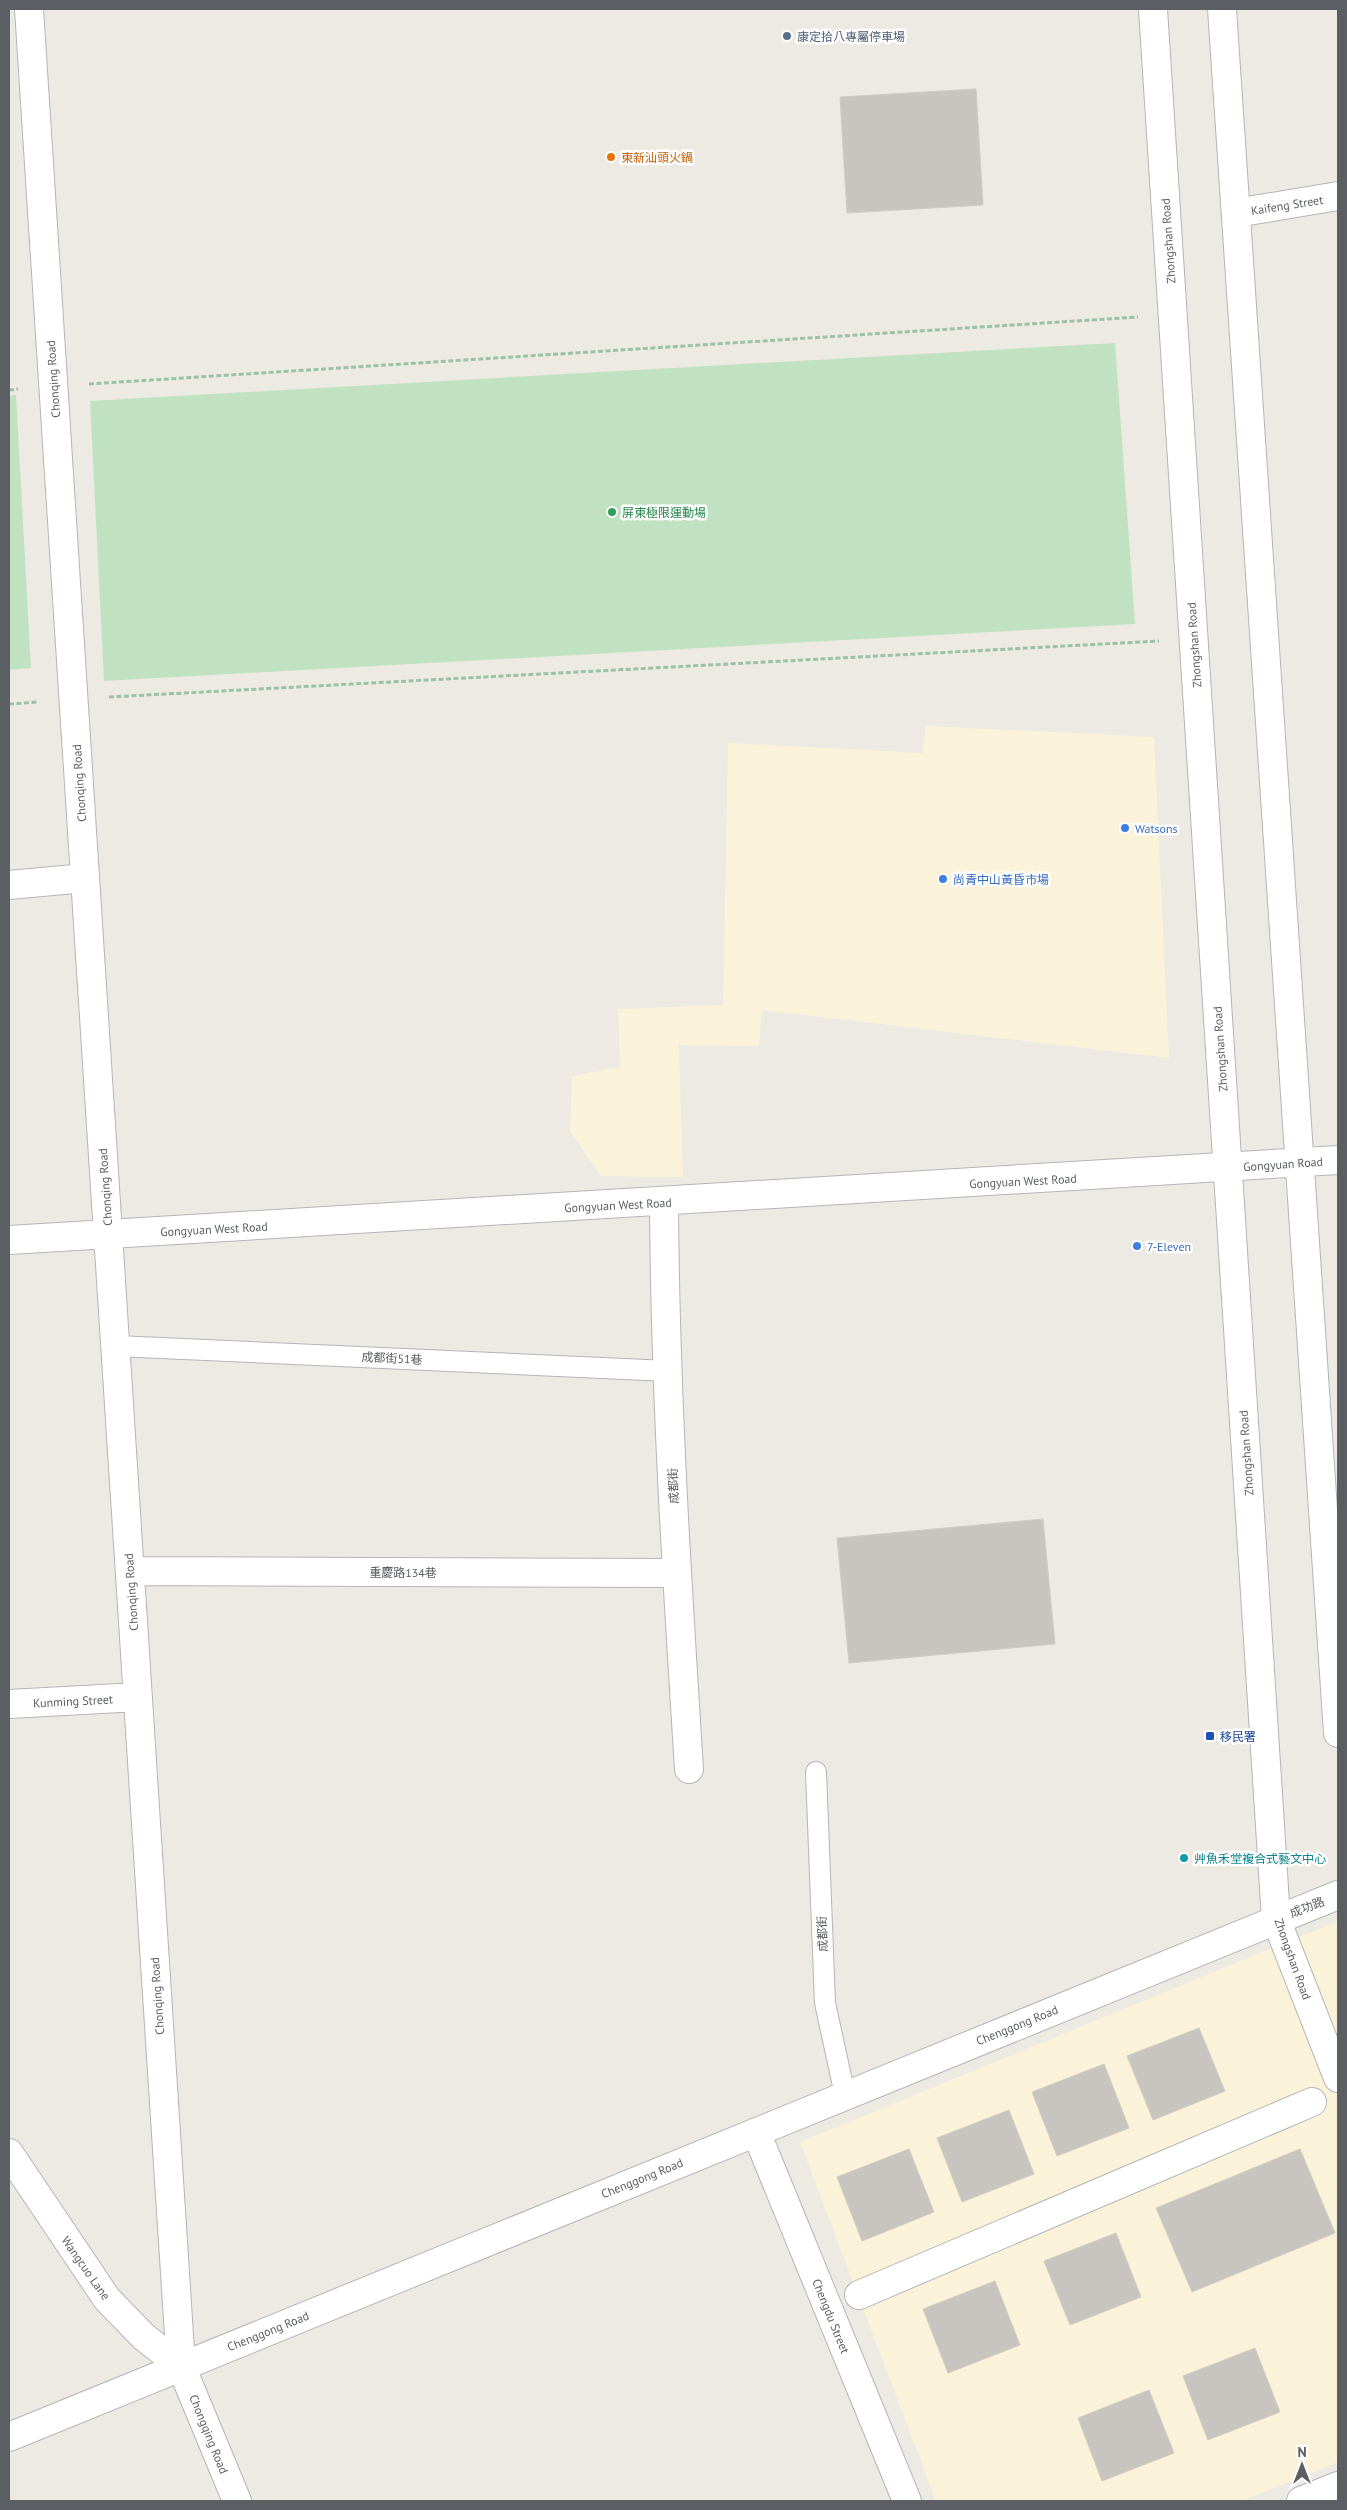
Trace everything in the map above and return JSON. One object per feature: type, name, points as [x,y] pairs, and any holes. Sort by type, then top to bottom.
[{"type":"street","name":"Chonqing Road","points":[[29,9],[181,2366]]},
{"type":"street","name":"Zhongshan Road","points":[[1152,9],[1276,1919],[1338,2078]]},
{"type":"street","points":[[1222,9],[1338,1734]]},
{"type":"street","name":"Kaifeng Street","points":[[1236,213],[1338,196]]},
{"type":"street","points":[[9,885],[85,878]]},
{"type":"street","name":"Gongyuan Road","points":[[1228,1168],[1338,1160]]},
{"type":"street","name":"Gongyuan West Road","points":[[9,1240],[1228,1168]]},
{"type":"street","name":"成都街","points":[[664,1202],[676,1573],[689,1769]]},
{"type":"street","name":"重慶路134巷","points":[[130,1571],[676,1573]]},
{"type":"street","name":"Kunming Street","points":[[9,1704],[138,1697]]},
{"type":"street","name":"成功路","points":[[1276,1919],[1338,1895]]},
{"type":"street","name":"Chenggong Road","points":[[9,2436],[1276,1919]]},
{"type":"street","points":[[859,2295],[1312,2102]]},
{"type":"street","name":"Chengdu Street","points":[[756,2132],[906,2501]]},
{"type":"street","name":"Wangcuo Lane","points":[[9,2154],[107,2299],[144,2338],[181,2366]]},
{"type":"street","name":"Chongqing Road","points":[[181,2366],[237,2501]]},
{"type":"street","points":[[1301,2501],[1338,2486]]},
{"type":"lane","name":"成都街51巷","points":[[116,1346],[668,1371]]},
{"type":"lane","name":"成都街","points":[[816,1772],[825,2003],[845,2095]]},
{"type":"path","points":[[9,390],[1172,315]]},
{"type":"path","points":[[9,704],[1194,639]]},
{"type":"shaded area","name":"尚青中山黃昏市場","points":[[926,726],[1154,737],[1169,1058],[762,1010],[759,1046],[679,1045],[683,1177],[601,1176],[570,1131],[572,1076],[620,1067],[618,1009],[723,1005],[728,743],[922,753]]},
{"type":"shaded area","points":[[1338,1921],[1338,2462],[1242,2501],[936,2501],[800,2142]]},
{"type":"green space","name":"屏東極限運動場","points":[[1115,343],[1135,624],[104,681],[90,401]]},
{"type":"green space","points":[[16,395],[31,668],[9,670],[9,396]]},
{"type":"building","points":[[976,89],[983,205],[847,213],[840,97]]},
{"type":"building","points":[[1043,1519],[1055,1644],[849,1663],[837,1538]]},
{"type":"building","points":[[1199,2028],[1225,2091],[1153,2120],[1127,2056]]},
{"type":"building","points":[[1104,2064],[1129,2128],[1057,2156],[1032,2092]]},
{"type":"building","points":[[1009,2110],[1034,2174],[962,2202],[937,2138]]},
{"type":"building","points":[[909,2149],[934,2212],[862,2241],[837,2177]]},
{"type":"building","points":[[1300,2149],[1335,2233],[1192,2292],[1156,2208]]},
{"type":"building","points":[[1116,2233],[1141,2297],[1070,2325],[1044,2261]]},
{"type":"building","points":[[995,2281],[1020,2345],[948,2373],[923,2309]]},
{"type":"building","points":[[1255,2348],[1280,2412],[1208,2440],[1183,2376]]},
{"type":"building","points":[[1149,2390],[1174,2453],[1102,2481],[1078,2418]]},
{"type":"place","name":"康定拾八專屬停車場","points":[[787,36]]},
{"type":"place","name":"東新汕頭火鍋","points":[[611,157]]},
{"type":"place","name":"屏東極限運動場","points":[[612,512]]},
{"type":"place","name":"Watsons","points":[[1125,828]]},
{"type":"place","name":"尚青中山黃昏市場","points":[[943,879]]},
{"type":"place","name":"7-Eleven","points":[[1137,1246]]},
{"type":"place","name":"移民署","points":[[1210,1736]]},
{"type":"place","name":"艸魚禾堂複合式藝文中心","points":[[1184,1858]]}]
